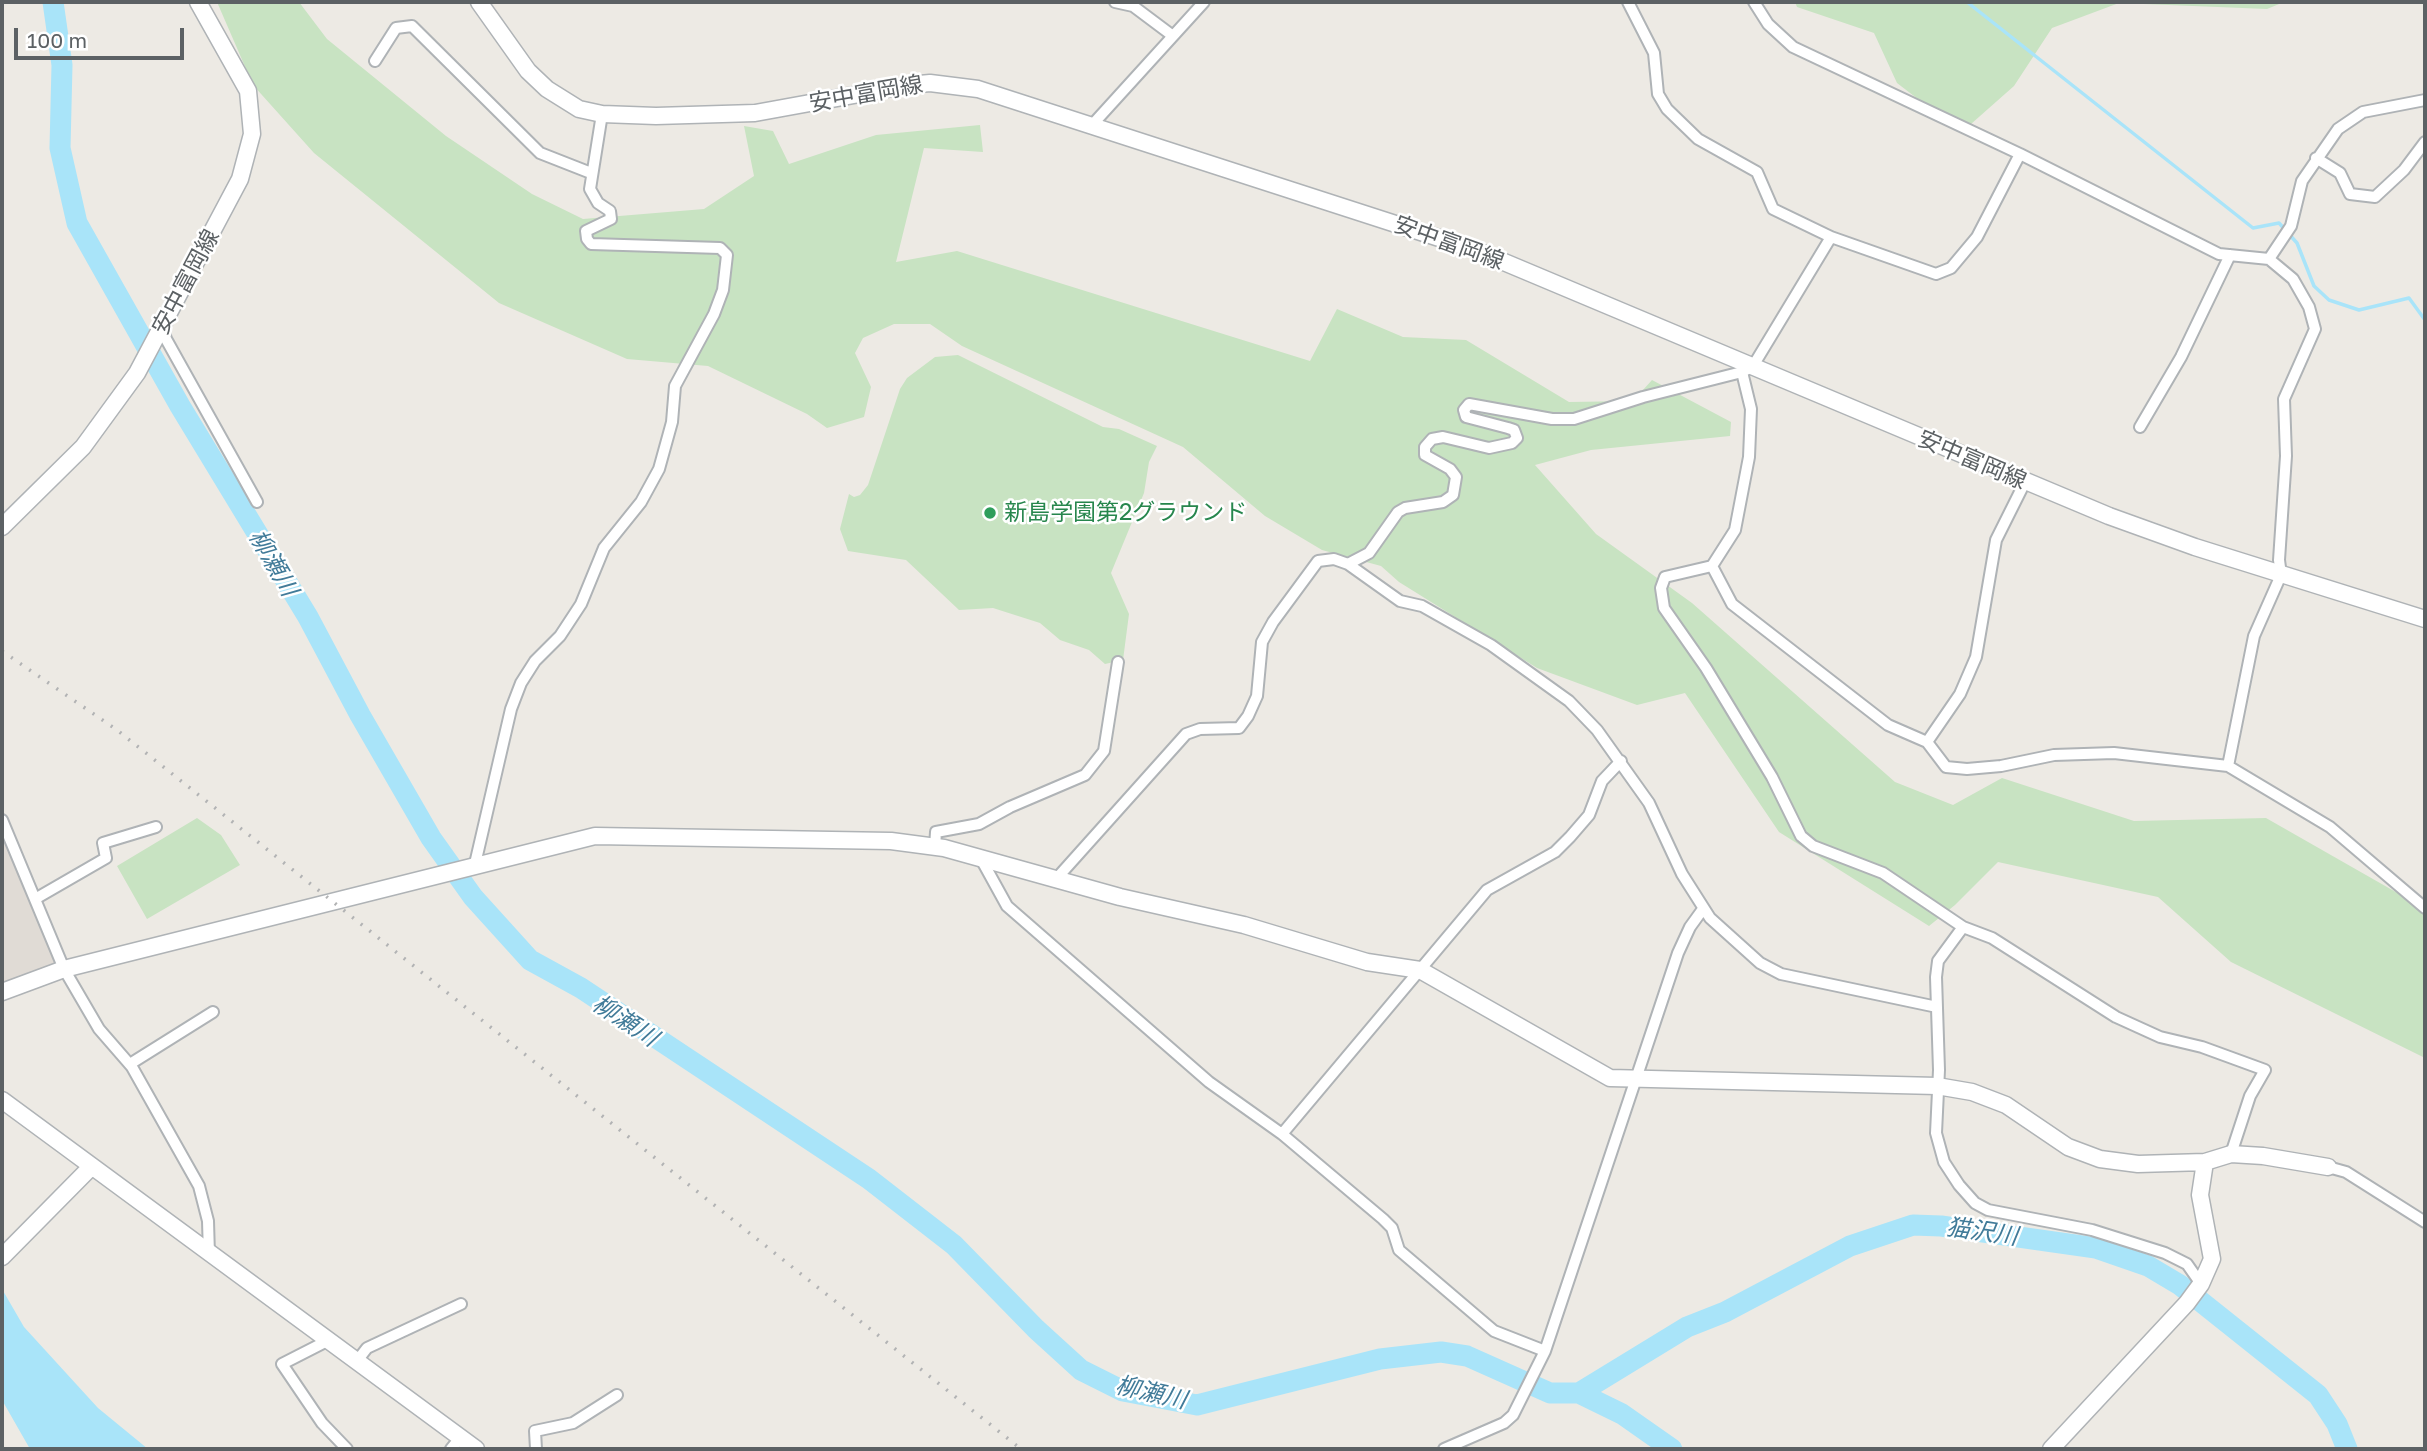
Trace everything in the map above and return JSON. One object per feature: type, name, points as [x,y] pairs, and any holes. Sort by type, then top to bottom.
[{"type":"street","name":"安中富岡線","points":[[2,527],[83,447],[141,369],[240,179],[252,134],[248,91],[198,2]]},
{"type":"street","name":"安中富岡線","points":[[479,2],[536,80],[579,109],[602,114],[755,113],[930,83],[978,89],[1473,249],[1748,369],[2152,532],[2425,619]]},
{"type":"street","points":[[1115,2],[1133,6],[1173,36]]},
{"type":"street","points":[[1093,124],[1204,2]]},
{"type":"street","points":[[1628,2],[1654,53],[1658,94],[1667,109],[1698,139],[1756,172],[1773,209],[1831,237],[1936,274],[1951,268],[1977,237],[2020,154]]},
{"type":"street","points":[[1755,2],[1768,24],[1793,47],[2020,154],[2219,254],[2269,259],[2293,279],[2309,307],[2315,329],[2284,399],[2286,456],[2279,560],[2281,575],[2254,636],[2228,766]]},
{"type":"street","points":[[375,61],[396,28],[412,26],[540,153],[591,173]]},
{"type":"street","points":[[2269,259],[2291,226],[2302,181],[2338,129],[2364,112],[2425,100]]},
{"type":"street","points":[[472,865],[511,709],[521,683],[535,661],[567,625],[581,604],[604,548],[641,502],[659,469],[672,422],[675,386],[714,314],[727,268],[727,255],[720,248],[710,246],[678,249],[591,244],[586,231],[611,219],[610,211],[598,203],[590,189],[602,114]]},
{"type":"street","points":[[2316,158],[2340,173],[2350,194],[2375,197],[2404,170],[2425,142]]},
{"type":"street","points":[[1831,237],[1748,369],[1751,409],[1749,457],[1735,530],[1712,566],[1665,577],[1661,588],[1664,608],[1706,668],[1772,777],[1801,836],[1813,846],[1883,873],[1963,927],[1992,938],[2116,1017],[2160,1037],[2202,1047],[2265,1070],[2250,1096],[2231,1154]]},
{"type":"street","points":[[2140,427],[2181,357],[2230,255]]},
{"type":"street","points":[[162,330],[257,502]]},
{"type":"street","points":[[1348,564],[1369,553],[1398,512],[1444,502],[1453,495],[1456,477],[1450,469],[1424,455],[1425,447],[1432,439],[1443,437],[1489,448],[1512,443],[1517,438],[1514,430],[1466,417],[1464,410],[1469,404],[1552,419],[1574,419],[1748,369]]},
{"type":"street","points":[[1927,742],[1960,694],[1976,657],[1996,540],[2025,482]]},
{"type":"street","points":[[1057,878],[1186,734],[1200,729],[1239,728],[1248,716],[1256,696],[1262,642],[1273,622],[1318,561],[1334,559],[1348,564],[1400,601],[1422,606],[1536,676],[1597,730],[1649,803],[1682,874],[1703,909],[1760,963],[1781,974],[1937,1007]]},
{"type":"street","points":[[1712,566],[1732,604],[1888,725],[1927,742],[1946,767],[1967,769],[2001,766],[2054,755],[2114,753],[2228,766],[2330,827],[2425,908]]},
{"type":"street","points":[[935,846],[936,832],[979,824],[1010,807],[1085,775],[1104,751],[1118,662]]},
{"type":"street","points":[[1282,1134],[1487,890],[1555,852],[1589,815],[1602,781],[1621,761]]},
{"type":"street","points":[[2,820],[64,969],[99,1028],[130,1064],[200,1186],[208,1221],[209,1255]]},
{"type":"street","points":[[35,899],[106,858],[103,843],[156,827]]},
{"type":"street","points":[[2,992],[64,969],[595,836],[891,841],[935,846],[1120,897],[1244,925],[1367,962],[1420,970],[1610,1078],[1637,1081],[1937,1086],[1972,1092],[2007,1105],[2068,1147],[2100,1159],[2138,1164],[2205,1162],[2231,1154],[2263,1156],[2328,1167],[2346,1172],[2425,1222]]},
{"type":"street","points":[[980,857],[1007,906],[1209,1082],[1282,1134],[1383,1219],[1392,1228],[1399,1250],[1494,1331],[1545,1351]]},
{"type":"street","points":[[1444,1449],[1504,1423],[1513,1415],[1545,1351],[1678,953],[1690,927],[1703,909]]},
{"type":"street","points":[[1963,927],[1938,961],[1937,1086],[1939,1148],[1944,1162],[1975,1203],[2013,1217],[2092,1230],[2165,1253],[2187,1265],[2199,1287]]},
{"type":"street","points":[[130,1064],[213,1012]]},
{"type":"street","points":[[2,1100],[209,1255],[357,1361],[456,1443],[476,1449]]},
{"type":"street","points":[[2051,1449],[2199,1287],[2212,1259],[2200,1195],[2205,1162]]},
{"type":"street","points":[[2,1257],[32,1230],[91,1167]]},
{"type":"street","points":[[357,1361],[367,1348],[461,1304]]},
{"type":"street","points":[[329,1340],[282,1364],[322,1423],[347,1449]]},
{"type":"street","points":[[536,1449],[535,1431],[573,1423],[617,1395]]},
{"type":"shaded area","points":[[2,830],[57,962],[56,965],[2,987]]},
{"type":"green space","points":[[217,2],[299,2],[327,39],[446,136],[532,194],[583,219],[704,209],[754,176],[744,126],[773,131],[789,164],[876,135],[980,125],[983,152],[924,148],[896,262],[957,251],[1310,361],[1337,309],[1403,337],[1466,340],[1569,402],[1633,401],[1652,380],[1731,422],[1730,436],[1591,450],[1535,465],[1596,534],[1692,603],[1895,782],[1953,805],[2002,778],[2134,821],[2266,818],[2401,895],[2425,912],[2425,1058],[2231,962],[2158,897],[1998,862],[1955,905],[1929,926],[1779,832],[1685,693],[1637,705],[1537,668],[1399,582],[1381,566],[1322,550],[1265,516],[1183,447],[962,346],[930,324],[894,324],[863,338],[855,353],[871,387],[864,417],[827,428],[807,414],[708,366],[627,359],[499,303],[314,153],[253,85]]},
{"type":"green space","points":[[1795,2],[2284,2],[2267,9],[2119,3],[2052,28],[2014,86],[1971,124],[1944,119],[1897,83],[1874,33],[1797,7]]},
{"type":"green space","name":"新島学園第2グラウンド","points":[[958,355],[1103,427],[1119,429],[1157,446],[1149,462],[1144,493],[1111,573],[1129,614],[1123,660],[1105,664],[1089,650],[1060,640],[1040,623],[993,608],[959,610],[906,560],[848,551],[840,529],[849,494],[854,497],[860,495],[868,485],[900,389],[907,378],[935,357]]},
{"type":"green space","points":[[197,818],[221,835],[240,865],[147,919],[117,866]]},
{"type":"water","points":[[2,1289],[24,1327],[98,1408],[148,1449],[30,1449],[2,1400]]},
{"type":"waterway","name":"柳瀬川","points":[[53,2],[62,65],[60,148],[77,223],[180,406],[308,617],[360,715],[431,838],[473,897],[530,960],[581,988],[869,1179],[954,1245],[1036,1329],[1081,1370],[1123,1391],[1197,1405],[1380,1359],[1441,1352],[1467,1356],[1550,1393],[1579,1393],[1622,1414],[1672,1449]]},
{"type":"waterway","points":[[1967,2],[2253,228],[2279,223],[2297,243],[2314,286],[2329,300],[2359,310],[2409,298],[2425,320]]},
{"type":"waterway","name":"猫沢川","points":[[1579,1393],[1687,1327],[1725,1312],[1850,1246],[1913,1225],[1941,1226],[2096,1248],[2148,1266],[2180,1285],[2318,1395],[2337,1424],[2347,1449]]},
{"type":"railway","points":[[2,651],[117,730],[1021,1449]]},
{"type":"place","name":"新島学園第2グラウンド","points":[[990,513]]}]
